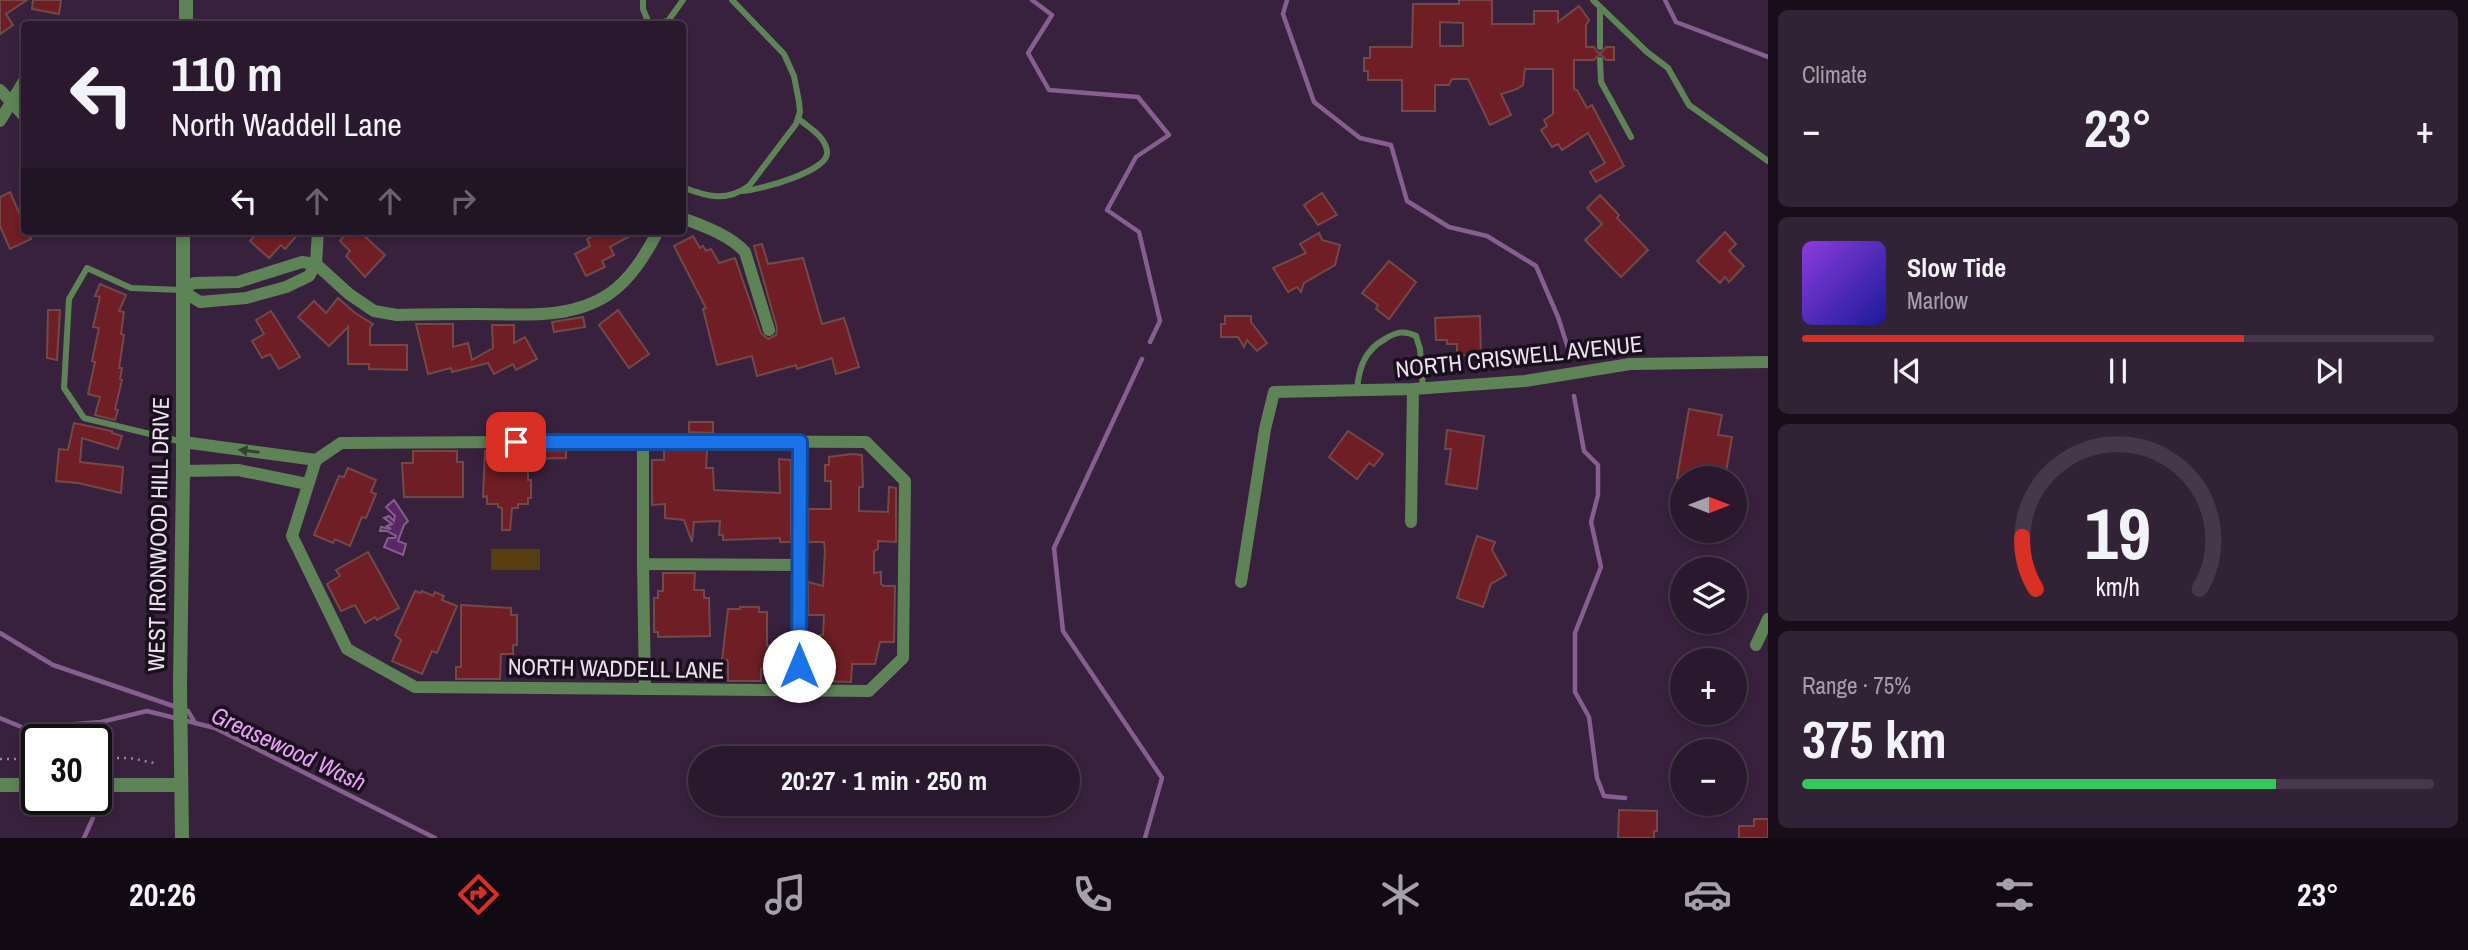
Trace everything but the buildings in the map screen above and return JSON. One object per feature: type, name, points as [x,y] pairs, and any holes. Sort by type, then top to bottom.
[{"type":"street","points":[[186,0],[186,21]]},
{"type":"street","points":[[0,121],[21,86]]},
{"type":"street","points":[[0,90],[21,113]]},
{"type":"street","points":[[11,102],[21,106]]},
{"type":"street","points":[[686,220],[706,227],[745,251],[769,330]]},
{"type":"street","name":"WEST IRONWOOD HILL DRIVE","points":[[181,838],[183,235]]},
{"type":"street","points":[[318,235],[321,268]]},
{"type":"street","points":[[321,268],[286,287],[246,298],[200,302],[181,290],[194,283],[238,282],[302,262],[321,268],[349,294],[373,311],[397,314],[549,314],[586,305],[609,294],[632,272],[656,235]]},
{"type":"street","name":"NORTH CRISWELL AVENUE","points":[[1241,582],[1265,429],[1274,392],[1418,389],[1525,381],[1630,364],[1768,362]]},
{"type":"street","points":[[1411,522],[1418,389]]},
{"type":"street","points":[[643,441],[645,689]]},
{"type":"street","points":[[183,442],[316,460]]},
{"type":"street","points":[[799,691],[800,442]]},
{"type":"street","name":"NORTH WADDELL LANE","points":[[800,442],[866,442],[905,481],[903,658],[869,691],[415,687],[347,649],[292,536],[316,460],[341,443],[800,442]]},
{"type":"street","points":[[183,471],[238,470],[307,484]]},
{"type":"street","points":[[643,564],[799,565]]},
{"type":"street","points":[[1756,645],[1768,619]]},
{"type":"street","points":[[0,785],[21,785]]},
{"type":"street","points":[[112,785],[181,785]]},
{"type":"lane","points":[[643,0],[648,21]]},
{"type":"lane","points":[[668,21],[683,0]]},
{"type":"lane","points":[[686,188],[712,198],[730,197],[741,191],[749,186],[799,119],[799,102],[790,64],[773,41],[732,0]]},
{"type":"lane","points":[[1593,0],[1647,52],[1668,68],[1689,105],[1768,161]]},
{"type":"lane","points":[[1600,8],[1600,47]]},
{"type":"lane","points":[[1600,60],[1601,82],[1631,137]]},
{"type":"lane","points":[[741,191],[784,181],[824,162],[827,150],[823,141],[799,119]]},
{"type":"lane","points":[[181,290],[131,288],[87,268],[69,299],[64,388],[84,418],[183,442]]},
{"type":"lane","points":[[264,274],[269,292]]},
{"type":"lane","points":[[1357,390],[1364,359],[1374,345],[1396,332],[1407,332],[1416,336],[1420,349],[1418,389]]},
{"type":"path","points":[[112,758],[130,758],[154,763]]},
{"type":"path","points":[[0,759],[21,760]]},
{"type":"shaded area","points":[[394,500],[408,521],[398,541],[406,544],[403,555],[384,547],[388,538],[396,536],[380,531],[381,527],[391,529],[387,526],[392,524],[384,518],[389,516],[394,521],[395,516],[386,507]]},
{"type":"shaded area","points":[[491,549],[540,549],[540,570],[491,570]]},
{"type":"waterway","points":[[1032,0],[1052,15],[1028,53],[1049,90],[1138,97],[1169,135],[1136,157],[1107,210],[1139,232],[1160,321],[1150,342]]},
{"type":"waterway","points":[[1287,0],[1283,14],[1314,102],[1360,138],[1391,145],[1407,201],[1449,227],[1487,236],[1536,266],[1568,348]]},
{"type":"waterway","points":[[1665,0],[1676,22],[1768,57]]},
{"type":"waterway","points":[[1142,359],[1054,548],[1063,631],[1162,778],[1145,838]]},
{"type":"waterway","points":[[1574,396],[1584,451],[1598,465],[1598,495],[1591,522],[1601,567],[1575,633],[1575,692],[1589,717],[1597,778],[1604,796],[1625,798]]},
{"type":"waterway","points":[[0,633],[53,665],[188,711],[195,723]]},
{"type":"waterway","name":"Greasewood Wash","points":[[0,718],[24,728],[101,722],[147,711],[215,728],[435,838]]},
{"type":"waterway","points":[[84,838],[93,818]]},
{"type":"route","points":[[516,442],[800,442],[799,666]]}]
